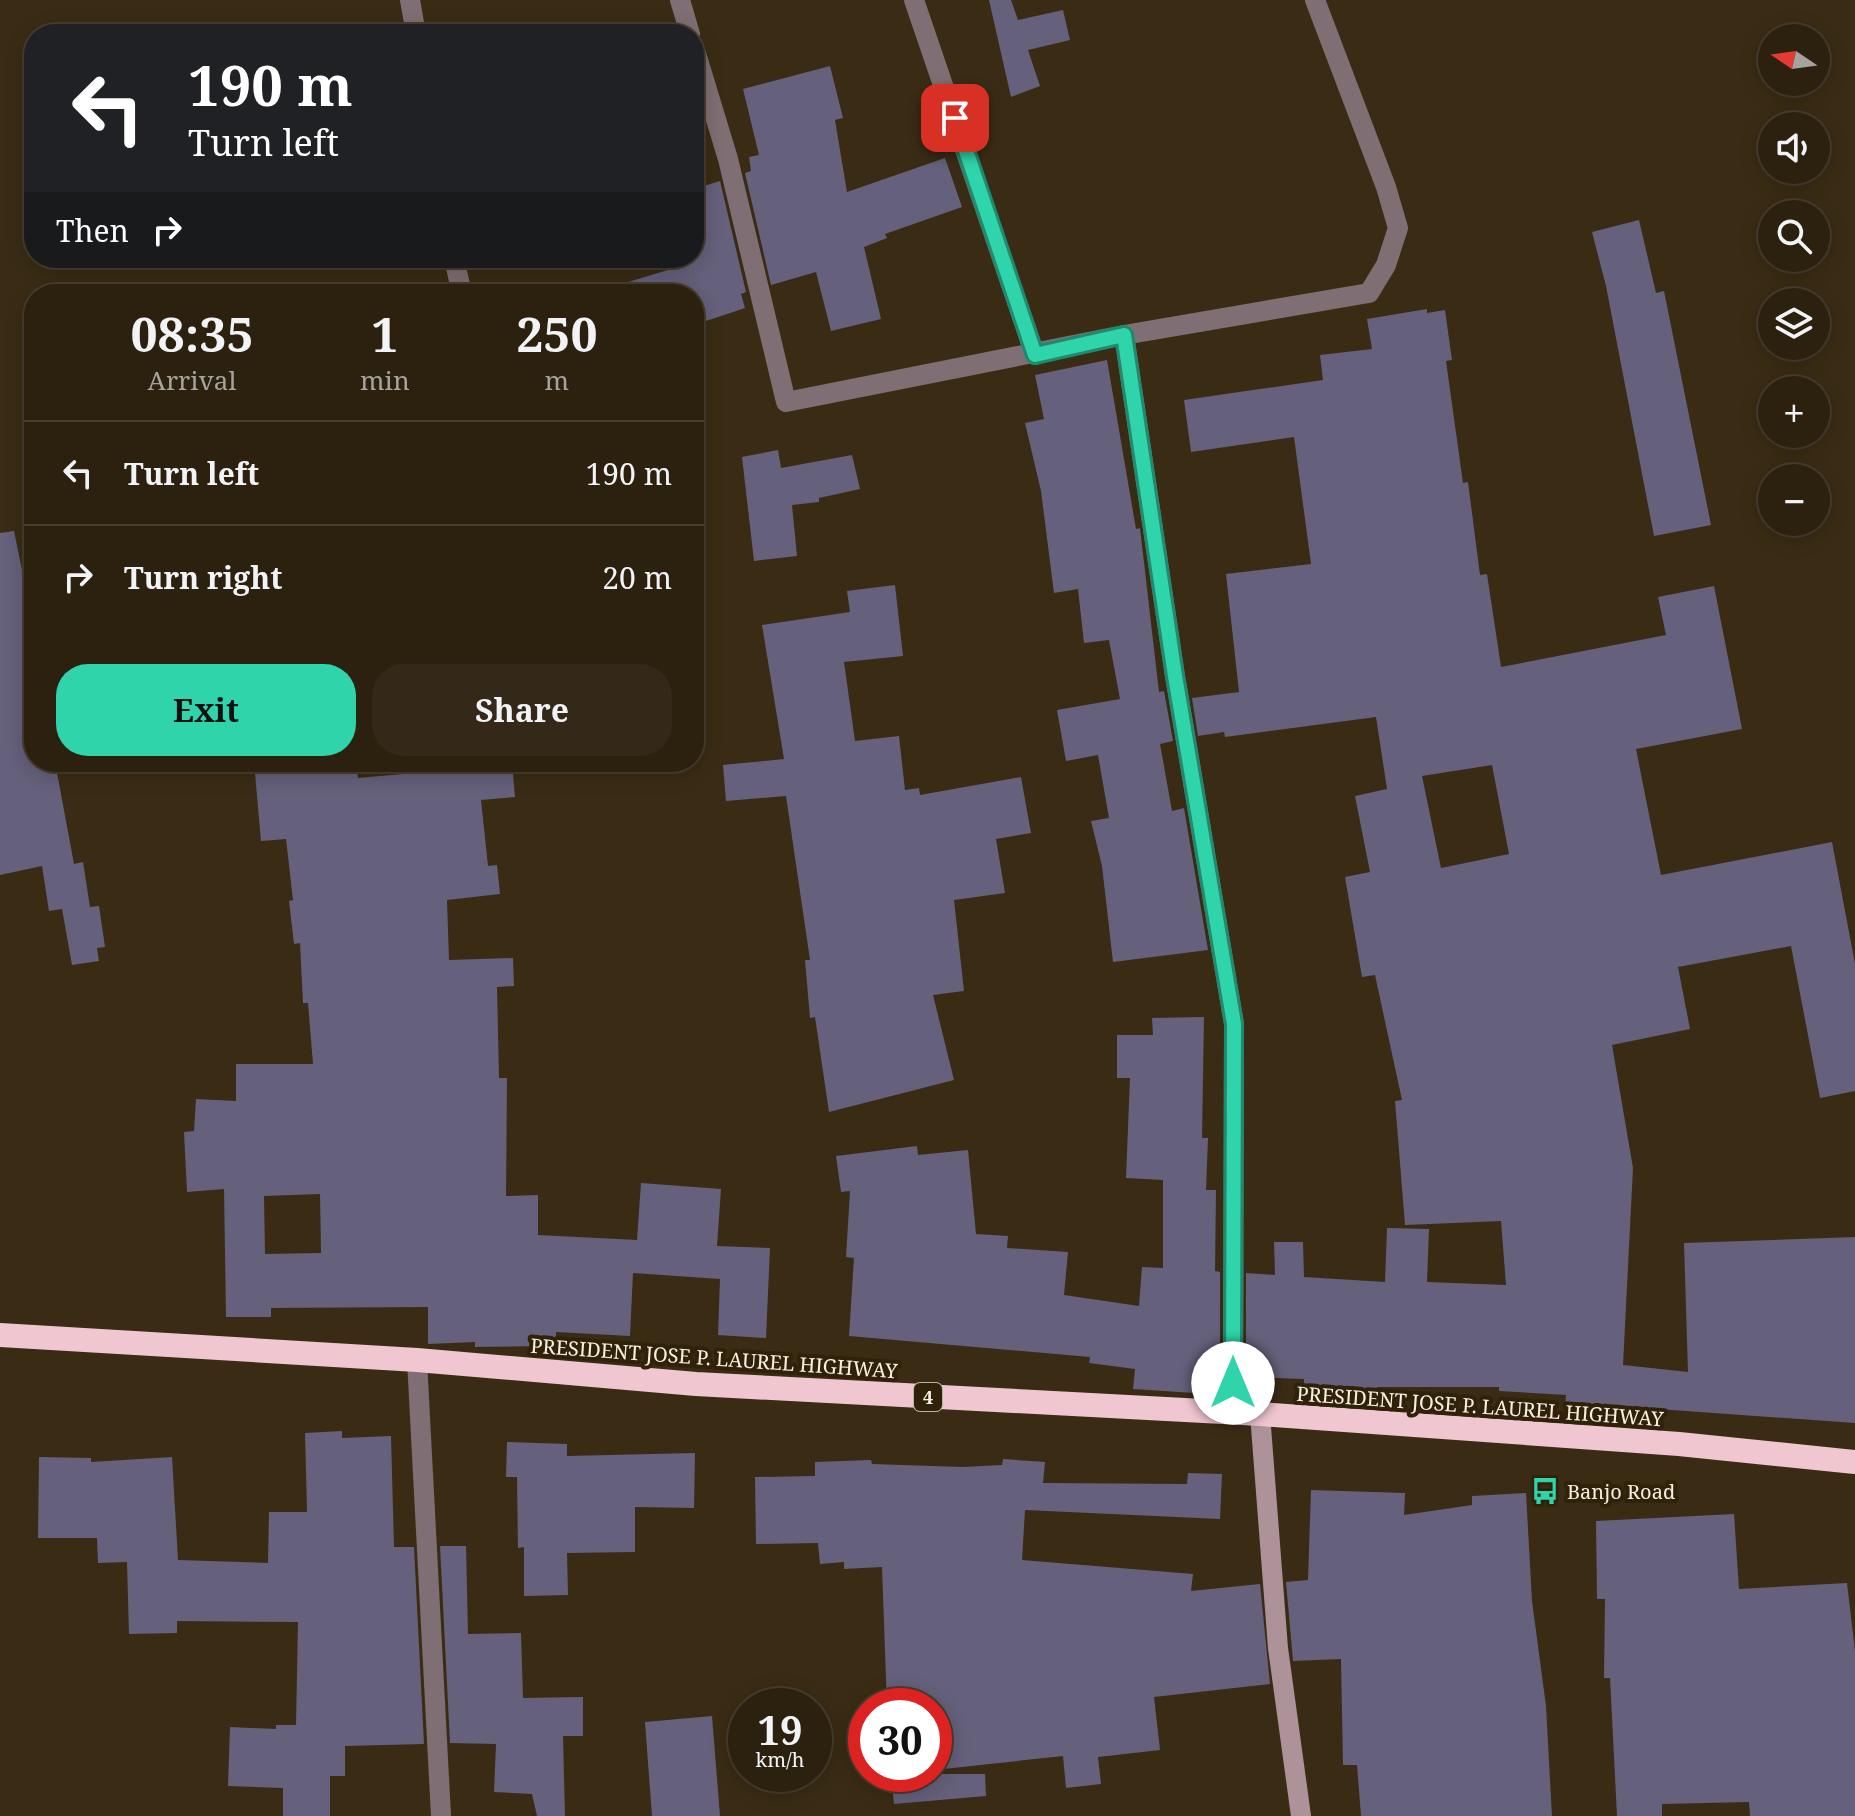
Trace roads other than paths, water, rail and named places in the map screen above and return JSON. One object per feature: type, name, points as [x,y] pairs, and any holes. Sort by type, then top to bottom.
[{"type":"highway","name":"PRESIDENT JOSE P. LAUREL HIGHWAY","points":[[0,1335],[417,1360],[696,1384],[1260,1414],[1652,1442],[1855,1462]]},
{"type":"street","points":[[410,0],[414,24]]},
{"type":"street","points":[[680,0],[687,24]]},
{"type":"street","points":[[914,0],[1035,355]]},
{"type":"street","points":[[704,80],[728,159],[786,402],[1124,335],[1369,293],[1386,265],[1398,228],[1386,187],[1315,0]]},
{"type":"street","points":[[1124,335],[1175,676],[1234,1024],[1233,1413]]},
{"type":"street","points":[[417,1360],[441,1816]]},
{"type":"street","points":[[1260,1414],[1278,1648],[1301,1816]]},
{"type":"place","name":"Banjo Road","points":[[1545,1491]]}]
